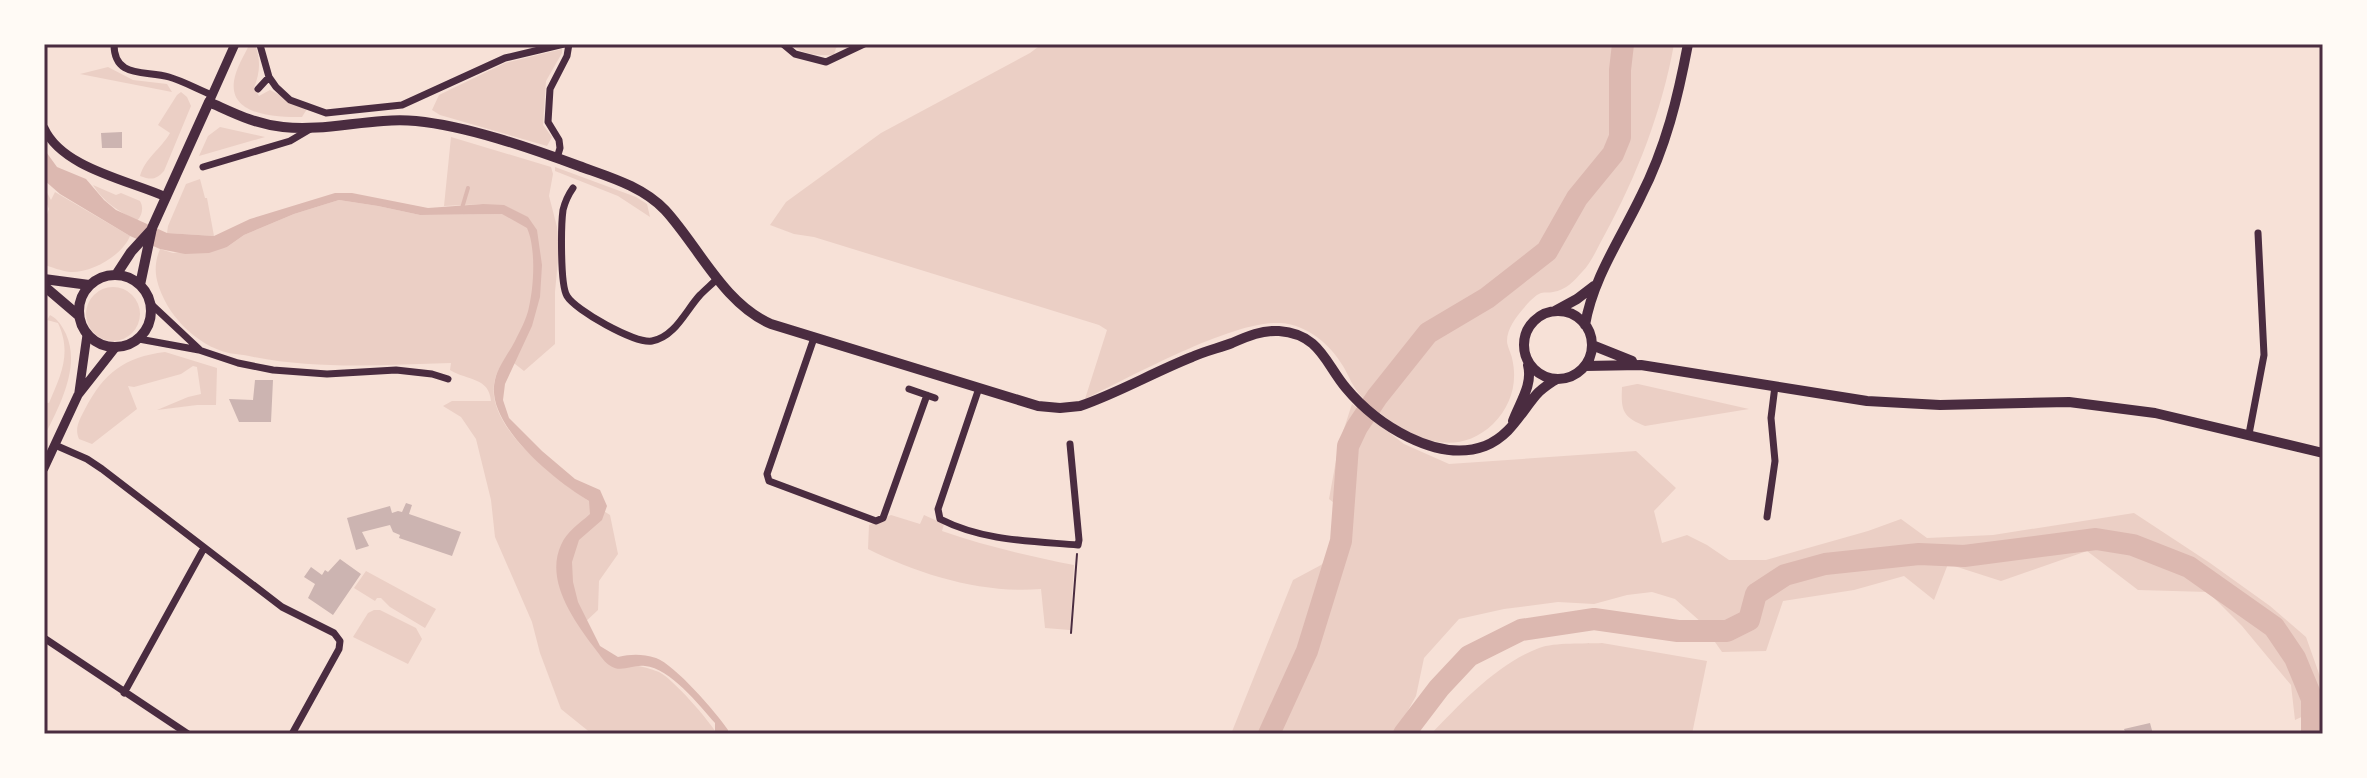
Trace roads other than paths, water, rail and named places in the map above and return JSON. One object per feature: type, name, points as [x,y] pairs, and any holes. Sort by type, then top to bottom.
[{"type":"main road","points":[[1585,325],[1596,284],[1643,194],[1661,152],[1678,102],[1688,44]]},
{"type":"main road","points":[[140,285],[154,224],[210,98],[231,114],[285,127],[416,121],[456,128],[557,158],[628,184],[664,209],[718,278],[755,317],[1038,406],[1080,406],[1193,356],[1265,331],[1280,331],[1291,333],[1317,348],[1357,400],[1388,424],[1424,445],[1445,451],[1462,451],[1484,446],[1509,430],[1537,393],[1555,380]]},
{"type":"main road","points":[[116,275],[154,224]]},
{"type":"main road","points":[[44,286],[78,315],[87,335],[95,342],[115,348],[139,339],[147,329],[151,304],[147,294],[133,280],[116,275],[106,276],[89,285],[83,294],[78,315]]},
{"type":"main road","points":[[44,279],[89,285]]},
{"type":"main road","points":[[1509,430],[1531,374],[1524,351],[1528,329],[1544,314],[1577,299],[1596,284]]},
{"type":"main road","points":[[1528,362],[1544,377],[1555,380],[1577,374],[1590,357],[1592,345],[1585,325],[1577,317],[1555,311]]},
{"type":"main road","points":[[1592,345],[1641,365]]},
{"type":"main road","points":[[1585,366],[1641,365],[1867,401],[1940,405],[2069,402],[2155,413],[2323,453]]},
{"type":"street","points":[[114,44],[117,61],[128,71],[172,78],[210,98],[235,44]]},
{"type":"street","points":[[260,45],[269,77],[276,87],[290,100],[326,113],[388,108],[419,98],[505,58],[566,44],[567,56],[550,89],[548,122],[559,140],[557,158]]},
{"type":"street","points":[[783,44],[795,54],[826,62],[864,44]]},
{"type":"street","points":[[258,89],[269,77]]},
{"type":"street","points":[[203,167],[290,141],[314,127]]},
{"type":"street","points":[[44,128],[64,153],[87,166],[166,197]]},
{"type":"street","points":[[573,188],[563,209],[562,281],[567,296],[617,332],[653,341],[665,335],[718,278]]},
{"type":"street","points":[[2249,434],[2264,355],[2258,233]]},
{"type":"street","points":[[151,304],[199,350]]},
{"type":"street","points":[[78,395],[87,335]]},
{"type":"street","points":[[814,338],[767,474],[769,481],[876,521],[883,518],[931,396],[909,389]]},
{"type":"street","points":[[139,339],[199,350],[243,365],[273,370],[327,374],[396,370],[448,379]]},
{"type":"street","points":[[44,468],[78,395],[115,348]]},
{"type":"street","points":[[1767,517],[1775,461],[1771,418],[1775,386]]},
{"type":"street","points":[[979,388],[938,509],[940,519],[961,529],[1000,539],[1078,542],[1070,444]]},
{"type":"street","points":[[55,445],[102,469],[282,607],[334,633],[340,641],[339,649],[292,734]]},
{"type":"street","points":[[124,693],[204,548]]},
{"type":"street","points":[[44,638],[188,734]]},
{"type":"waterway","points":[[1269,734],[1307,651],[1341,541],[1348,446],[1357,427],[1428,333],[1487,298],[1547,251],[1577,198],[1613,154],[1620,137],[1623,44]]},
{"type":"waterway","points":[[462,208],[468,188]]},
{"type":"waterway","points":[[1404,734],[1439,688],[1469,656],[1521,630],[1594,619],[1678,631],[1727,631],[1749,620],[1756,594],[1785,575],[1825,564],[1919,554],[1964,556],[2096,539],[2133,545],[2189,567],[2274,627],[2295,658],[2312,699],[2312,734]]}]
